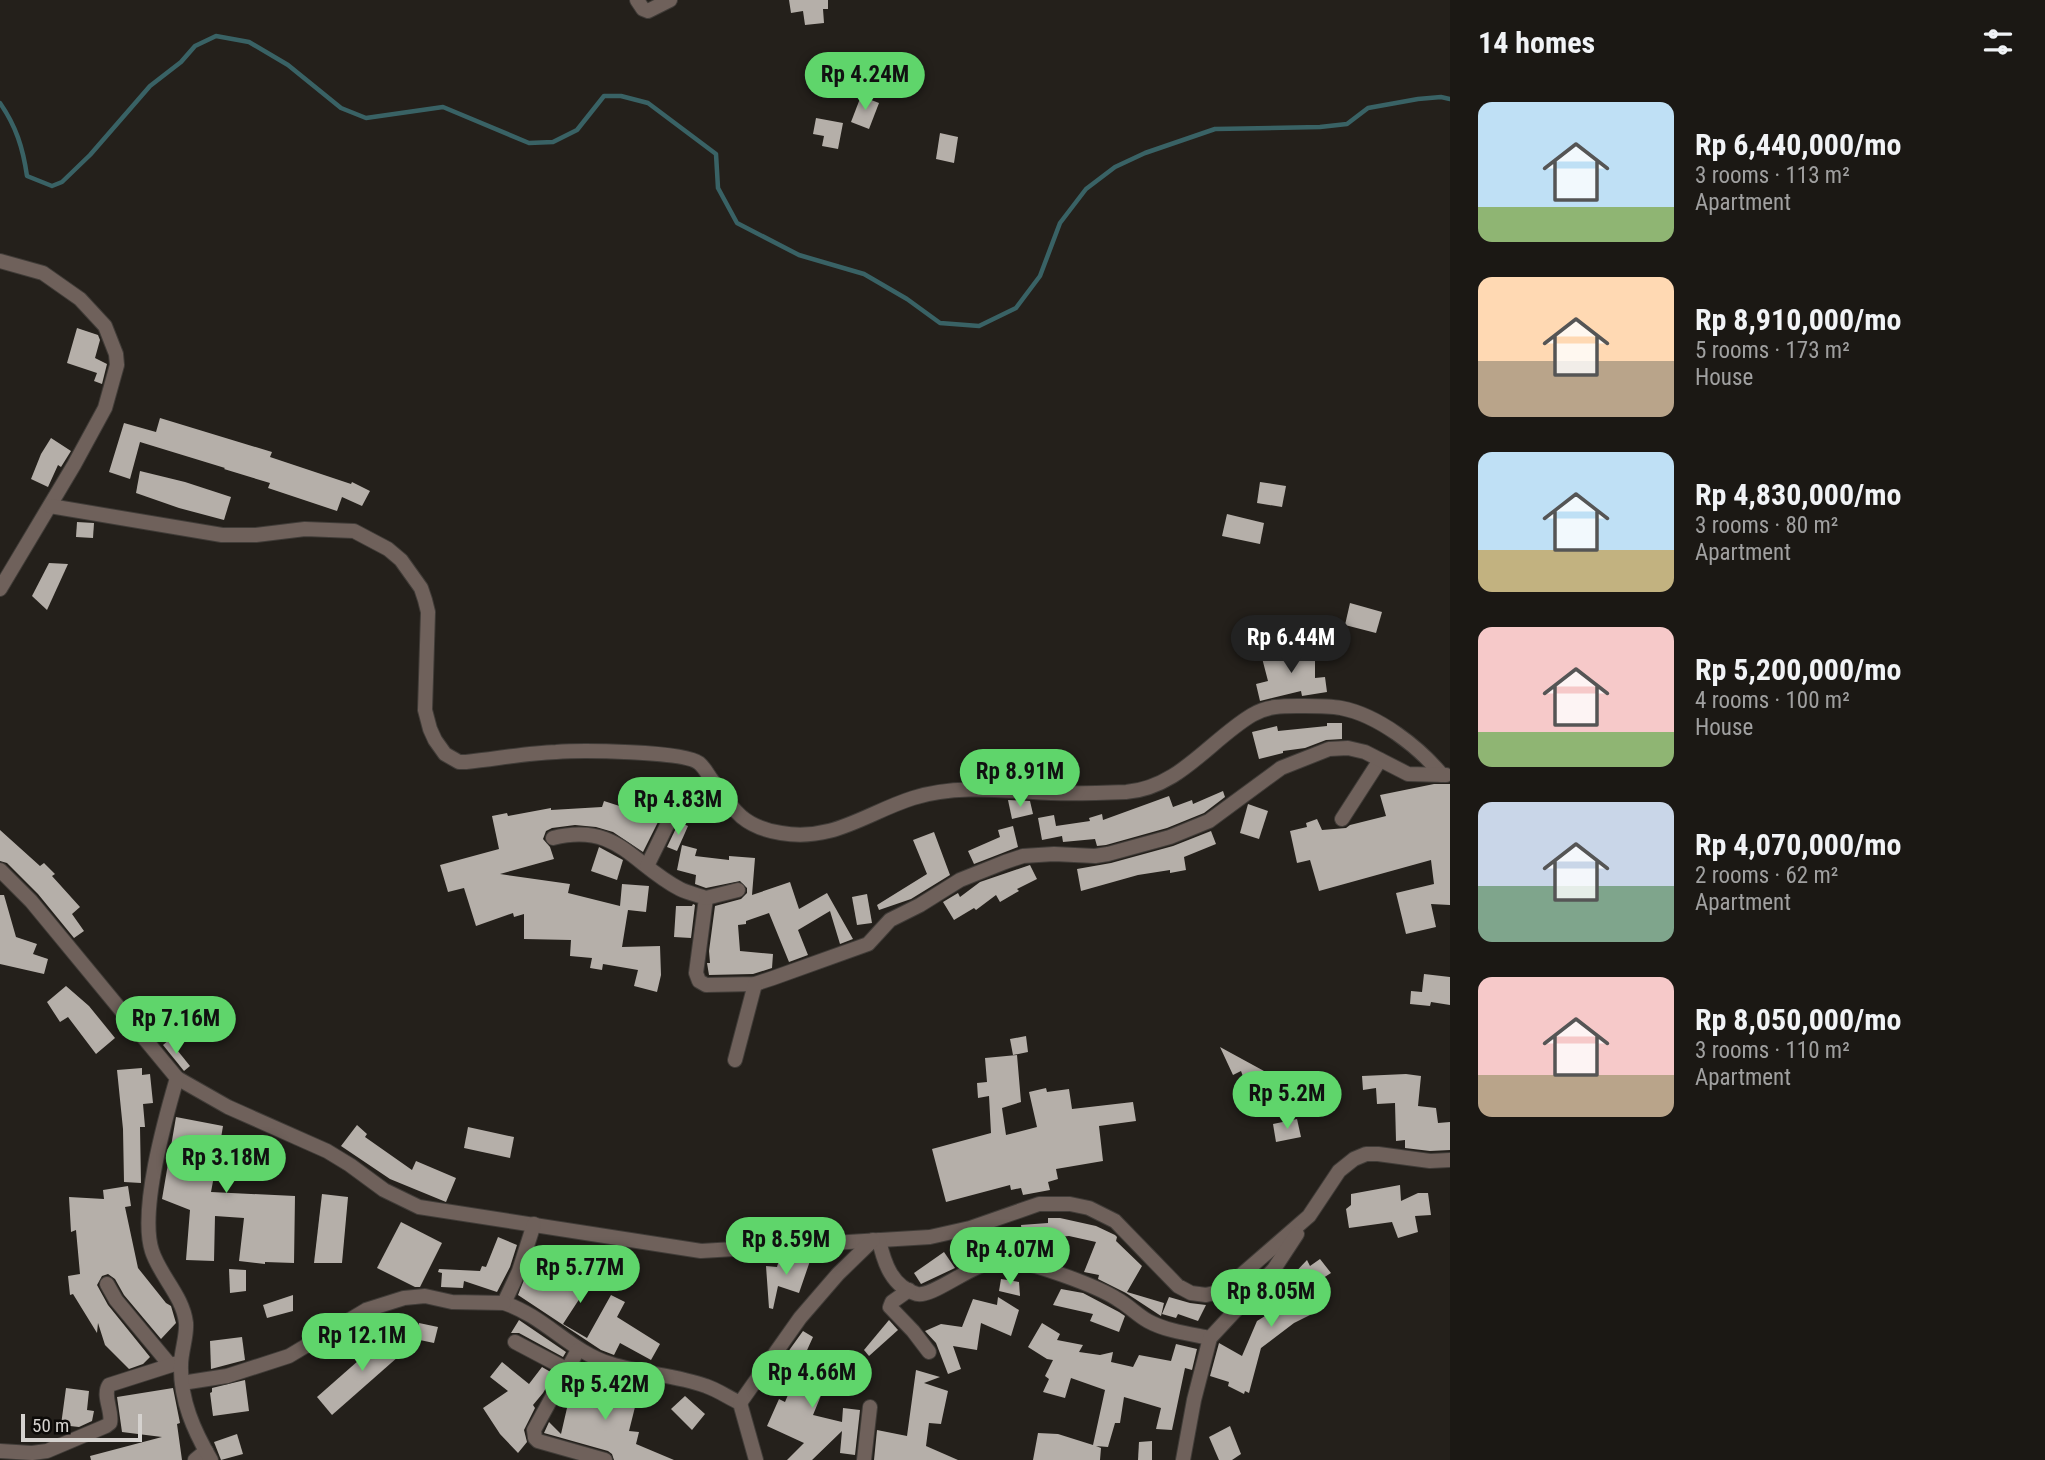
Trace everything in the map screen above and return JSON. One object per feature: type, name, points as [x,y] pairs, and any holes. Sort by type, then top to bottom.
[{"type":"street","points":[[637,0],[643,9],[648,11],[670,0]]},
{"type":"street","points":[[0,589],[105,408],[117,365],[116,354],[105,326],[79,299],[43,273],[2,264]]},
{"type":"street","points":[[50,506],[222,535],[256,535],[305,529],[354,531],[370,538],[401,561],[421,588],[428,612],[425,710],[435,740],[445,754],[460,762],[557,751],[649,752],[690,759],[700,764],[745,821],[780,833],[820,835],[914,797],[945,791],[991,789],[1053,793],[1130,792],[1172,778],[1237,724],[1262,710],[1284,706],[1341,708],[1365,715],[1410,743],[1446,775]]},
{"type":"street","points":[[706,898],[696,973],[698,979],[706,985],[755,984],[868,944],[890,920],[960,880],[1005,862],[1023,856],[1108,854],[1170,837],[1209,821],[1281,768],[1319,752],[1349,748],[1365,752],[1408,774],[1446,775]]},
{"type":"street","points":[[1342,819],[1380,760]]},
{"type":"street","points":[[647,866],[676,813],[726,800]]},
{"type":"street","points":[[554,838],[580,833],[607,839],[681,890],[706,898],[738,890]]},
{"type":"street","points":[[0,870],[31,901],[177,1078],[228,1107],[327,1151],[401,1200],[443,1212],[701,1251],[930,1237],[970,1228],[1040,1204],[1070,1204],[1089,1208],[1115,1221],[1178,1286],[1191,1293],[1206,1295],[1232,1283],[1309,1216]]},
{"type":"street","points":[[735,1060],[755,984]]},
{"type":"street","points":[[175,1363],[186,1333],[184,1313],[181,1303],[153,1256],[149,1234],[157,1156],[177,1078]]},
{"type":"street","points":[[1183,1460],[1194,1400],[1210,1338],[1274,1269],[1342,1167],[1366,1154],[1430,1161],[1450,1160]]},
{"type":"street","points":[[504,1303],[519,1271],[534,1224]]},
{"type":"street","points":[[876,1240],[886,1266],[896,1280],[919,1294],[926,1294],[979,1265],[1011,1260],[1038,1267],[1117,1298],[1150,1322],[1210,1338]]},
{"type":"street","points":[[740,1403],[800,1318],[838,1274],[876,1240]]},
{"type":"street","points":[[107,1284],[116,1300],[175,1363],[190,1419],[204,1457]]},
{"type":"street","points":[[909,1290],[892,1302],[890,1307],[929,1352]]},
{"type":"street","points":[[182,1383],[228,1376],[289,1356],[366,1310],[404,1298],[425,1296],[452,1302],[504,1303],[545,1324],[578,1350],[611,1364],[706,1386],[740,1403],[756,1460]]},
{"type":"street","points":[[515,1342],[568,1370],[624,1388]]},
{"type":"street","points":[[578,1350],[535,1429],[534,1437],[538,1441],[587,1458],[604,1460]]},
{"type":"street","points":[[0,1451],[47,1451],[106,1426],[111,1416],[106,1392],[108,1386],[175,1363]]},
{"type":"street","points":[[863,1460],[870,1407]]},
{"type":"building","points":[[789,0],[828,0],[828,9],[823,9],[824,23],[805,25],[803,11],[791,13]]},
{"type":"building","points":[[861,96],[879,103],[869,129],[851,122]]},
{"type":"building","points":[[816,118],[843,123],[838,149],[822,146],[824,136],[813,134]]},
{"type":"building","points":[[940,133],[958,137],[954,163],[936,159]]},
{"type":"building","points":[[77,328],[98,335],[100,340],[95,358],[107,364],[102,384],[94,381],[97,373],[67,363]]},
{"type":"building","points":[[160,418],[272,452],[270,457],[351,484],[352,482],[370,491],[362,506],[342,497],[337,511],[268,488],[270,483],[140,442],[130,479],[109,472],[124,423],[156,432]]},
{"type":"building","points":[[51,438],[71,451],[61,467],[58,465],[48,487],[31,479]]},
{"type":"building","points":[[140,471],[231,497],[224,520],[136,493]]},
{"type":"building","points":[[1260,482],[1286,486],[1282,507],[1257,503]]},
{"type":"building","points":[[1227,514],[1264,523],[1260,544],[1222,536]]},
{"type":"building","points":[[77,522],[94,523],[93,538],[76,537]]},
{"type":"building","points":[[49,563],[68,564],[47,610],[32,596]]},
{"type":"building","points":[[1350,603],[1382,612],[1376,633],[1345,625]]},
{"type":"building","points":[[1290,649],[1315,649],[1315,678],[1325,677],[1327,692],[1302,696],[1301,691],[1260,701],[1256,684],[1268,681],[1262,658]]},
{"type":"building","points":[[1327,723],[1342,723],[1342,739],[1326,740],[1259,759],[1252,732],[1277,726],[1278,731],[1327,726]]},
{"type":"building","points":[[1434,784],[1450,784],[1450,905],[1431,904],[1436,927],[1406,934],[1396,893],[1434,884],[1431,860],[1319,891],[1310,860],[1297,863],[1290,831],[1307,827],[1306,823],[1317,819],[1322,830],[1346,828],[1386,816],[1380,795]]},
{"type":"building","points":[[1223,791],[1225,797],[1204,813],[1167,828],[1106,845],[1097,846],[1095,839],[1063,842],[1062,836],[1042,840],[1038,818],[1054,815],[1056,826],[1090,821],[1089,818],[1102,814],[1103,820],[1169,796],[1173,807],[1192,800],[1193,804]]},
{"type":"building","points":[[1008,800],[1030,801],[1033,814],[1012,819]]},
{"type":"building","points":[[604,801],[638,812],[639,807],[662,814],[643,852],[613,832],[596,827],[575,825],[552,828],[546,831],[543,839],[550,847],[554,859],[500,874],[570,884],[568,893],[620,906],[622,884],[649,886],[646,912],[628,910],[622,947],[660,946],[661,975],[657,992],[634,986],[638,970],[603,964],[602,970],[590,968],[592,958],[570,956],[571,940],[524,939],[524,914],[514,917],[513,913],[476,926],[464,888],[448,892],[440,865],[499,849],[492,816],[507,813],[508,816],[551,808],[602,807]]},
{"type":"building","points":[[1248,804],[1268,811],[1259,839],[1240,833]]},
{"type":"building","points":[[679,822],[688,826],[677,851],[667,847]]},
{"type":"building","points":[[1013,826],[1018,847],[974,864],[968,851],[1000,837],[998,830]]},
{"type":"building","points":[[0,830],[40,866],[44,863],[55,874],[52,876],[80,907],[72,914],[84,931],[74,938],[38,894],[7,863],[0,861]]},
{"type":"building","points":[[1211,831],[1216,844],[1184,857],[1186,870],[1138,875],[1081,891],[1077,869],[1173,846]]},
{"type":"building","points":[[934,832],[950,875],[911,899],[879,910],[877,905],[927,874],[913,840]]},
{"type":"building","points":[[682,845],[697,849],[695,856],[729,860],[729,856],[755,858],[752,895],[790,882],[799,909],[827,893],[853,939],[840,944],[830,911],[798,930],[808,955],[789,962],[769,913],[738,925],[740,951],[773,954],[772,968],[753,974],[709,975],[707,963],[710,963],[715,906],[741,899],[747,893],[747,888],[740,881],[706,888],[695,884],[696,875],[677,870]]},
{"type":"building","points":[[599,847],[623,860],[617,880],[591,871]]},
{"type":"building","points":[[1030,865],[1037,879],[1000,902],[996,895],[976,910],[974,908],[954,920],[943,902],[958,893],[960,897],[980,882]]},
{"type":"building","points":[[867,894],[872,923],[857,925],[852,897]]},
{"type":"building","points":[[0,895],[4,895],[16,937],[37,944],[33,954],[48,959],[44,974],[0,964]]},
{"type":"building","points":[[693,904],[691,938],[674,937],[676,906]]},
{"type":"building","points":[[1424,974],[1450,977],[1450,1005],[1431,1002],[1430,1006],[1410,1004],[1411,991],[1422,992]]},
{"type":"building","points":[[66,986],[89,1006],[115,1038],[96,1054],[68,1017],[60,1022],[47,1002]]},
{"type":"building","points":[[1026,1036],[1028,1052],[1013,1055],[1010,1039]]},
{"type":"building","points":[[169,1040],[190,1066],[184,1071],[163,1045]]},
{"type":"building","points":[[1220,1047],[1264,1071],[1270,1088],[1250,1095],[1241,1071],[1233,1075]]},
{"type":"building","points":[[1017,1055],[1021,1102],[1002,1108],[1006,1135],[1037,1127],[1029,1092],[1046,1088],[1047,1092],[1069,1089],[1072,1109],[1133,1102],[1136,1121],[1099,1126],[1103,1161],[1056,1169],[1058,1179],[1048,1182],[1050,1190],[1023,1195],[1021,1188],[1011,1190],[1010,1185],[946,1202],[932,1149],[991,1133],[989,1096],[978,1098],[977,1083],[987,1082],[985,1058]]},
{"type":"building","points":[[142,1068],[142,1075],[150,1074],[153,1103],[143,1104],[145,1127],[140,1127],[141,1183],[124,1182],[123,1129],[117,1070]]},
{"type":"building","points":[[1362,1076],[1421,1076],[1418,1106],[1436,1108],[1438,1123],[1450,1122],[1450,1150],[1405,1148],[1405,1140],[1396,1141],[1395,1103],[1377,1104],[1376,1088],[1363,1090]]},
{"type":"building","points":[[176,1117],[223,1126],[221,1138],[278,1147],[278,1164],[247,1159],[246,1166],[217,1160],[211,1192],[295,1196],[294,1263],[239,1261],[244,1218],[215,1216],[214,1261],[186,1260],[190,1210],[162,1199]]},
{"type":"building","points":[[1297,1119],[1301,1137],[1276,1142],[1273,1124]]},
{"type":"building","points":[[357,1125],[367,1134],[365,1137],[412,1170],[416,1161],[456,1178],[446,1202],[390,1179],[341,1146]]},
{"type":"building","points":[[468,1127],[514,1137],[510,1158],[464,1148]]},
{"type":"building","points":[[1400,1185],[1401,1201],[1418,1193],[1428,1193],[1431,1215],[1415,1216],[1418,1232],[1398,1238],[1392,1222],[1349,1228],[1346,1209],[1351,1205],[1351,1194]]},
{"type":"building","points":[[128,1186],[131,1206],[125,1207],[138,1268],[171,1306],[176,1323],[161,1339],[124,1295],[115,1279],[108,1274],[102,1276],[97,1285],[108,1305],[150,1357],[143,1364],[129,1369],[105,1345],[98,1323],[97,1333],[73,1294],[70,1295],[68,1276],[80,1274],[76,1230],[71,1232],[69,1197],[104,1199],[103,1190]]},
{"type":"building","points":[[322,1194],[348,1197],[342,1263],[314,1263]]},
{"type":"building","points":[[1048,1218],[1096,1226],[1115,1235],[1116,1241],[1142,1266],[1127,1292],[1164,1303],[1161,1316],[1126,1293],[1098,1279],[1099,1275],[1084,1272],[1096,1242],[1069,1236],[1045,1238],[1023,1245],[1021,1225],[1048,1223]]},
{"type":"building","points":[[401,1222],[442,1243],[420,1287],[377,1268]]},
{"type":"building","points":[[498,1237],[517,1245],[510,1267],[497,1292],[464,1281],[463,1288],[441,1287],[442,1273],[438,1272],[439,1269],[480,1271],[482,1266],[486,1267]]},
{"type":"building","points":[[541,1248],[591,1281],[563,1324],[587,1338],[611,1295],[625,1302],[617,1317],[660,1344],[651,1360],[620,1343],[614,1355],[601,1350],[518,1295],[535,1252]]},
{"type":"building","points":[[944,1252],[955,1268],[921,1284],[914,1273]]},
{"type":"building","points":[[793,1256],[811,1258],[799,1293],[778,1286],[773,1309],[769,1308],[766,1266],[777,1267],[779,1260],[790,1266]]},
{"type":"building","points":[[1320,1259],[1331,1273],[1312,1285],[1324,1308],[1294,1323],[1261,1348],[1249,1393],[1245,1391],[1244,1394],[1228,1386],[1229,1382],[1210,1376],[1219,1343],[1242,1356],[1257,1321],[1297,1296],[1288,1280],[1307,1260],[1310,1266]]},
{"type":"building","points":[[229,1269],[246,1270],[246,1291],[230,1293]]},
{"type":"building","points":[[1001,1279],[1019,1282],[1020,1296],[999,1291]]},
{"type":"building","points":[[1061,1289],[1083,1293],[1125,1316],[1119,1332],[1090,1321],[1093,1314],[1053,1305]]},
{"type":"building","points":[[293,1295],[293,1311],[267,1318],[263,1305]]},
{"type":"building","points":[[998,1297],[1019,1310],[1011,1336],[981,1323],[977,1350],[953,1346],[961,1369],[948,1374],[936,1343],[925,1331],[941,1324],[962,1327],[973,1299],[997,1305]]},
{"type":"building","points":[[1169,1297],[1206,1305],[1198,1321],[1178,1314],[1176,1318],[1162,1314]]},
{"type":"building","points":[[519,1320],[566,1352],[563,1357],[519,1333],[511,1333]]},
{"type":"building","points":[[889,1320],[898,1330],[869,1356],[864,1350]]},
{"type":"building","points":[[419,1323],[438,1327],[434,1343],[415,1339]]},
{"type":"building","points":[[1042,1323],[1060,1334],[1057,1340],[1083,1345],[1079,1352],[1100,1355],[1113,1352],[1111,1362],[1133,1367],[1139,1355],[1171,1361],[1176,1344],[1197,1349],[1192,1370],[1185,1368],[1172,1430],[1156,1429],[1161,1408],[1124,1397],[1120,1423],[1115,1423],[1108,1447],[1096,1446],[1101,1448],[1100,1460],[1033,1460],[1038,1433],[1058,1434],[1093,1445],[1105,1390],[1071,1378],[1065,1398],[1043,1392],[1049,1379],[1045,1376],[1053,1360],[1028,1347]]},
{"type":"building","points":[[392,1331],[407,1349],[332,1415],[317,1397]]},
{"type":"building","points":[[803,1331],[813,1337],[803,1359],[831,1371],[813,1415],[842,1422],[843,1408],[860,1410],[855,1455],[840,1453],[842,1431],[812,1460],[787,1460],[804,1443],[767,1426],[779,1399],[785,1402],[801,1364],[785,1356]]},
{"type":"building","points":[[242,1337],[245,1360],[211,1369],[210,1341]]},
{"type":"building","points":[[502,1362],[529,1384],[542,1367],[554,1374],[533,1405],[535,1408],[524,1430],[527,1442],[518,1453],[500,1434],[483,1408],[508,1391],[490,1377]]},
{"type":"building","points":[[916,1370],[940,1377],[924,1383],[948,1391],[941,1424],[929,1423],[926,1446],[958,1460],[874,1460],[877,1430],[907,1436]]},
{"type":"building","points":[[628,1378],[650,1383],[646,1401],[637,1399],[629,1431],[639,1432],[636,1444],[674,1460],[614,1460],[608,1451],[544,1433],[549,1422],[561,1434],[573,1382],[592,1388],[591,1391],[625,1397],[633,1390]]},
{"type":"building","points":[[245,1380],[249,1411],[213,1416],[210,1393],[212,1388]]},
{"type":"building","points":[[66,1388],[89,1391],[87,1410],[94,1411],[92,1421],[79,1427],[61,1425]]},
{"type":"building","points":[[173,1388],[180,1423],[177,1424],[182,1460],[91,1460],[90,1456],[162,1437],[122,1432],[117,1397]]},
{"type":"building","points":[[685,1396],[705,1414],[692,1430],[671,1409]]},
{"type":"building","points":[[1230,1426],[1241,1454],[1232,1460],[1219,1460],[1209,1437]]},
{"type":"building","points":[[237,1434],[243,1454],[221,1460],[214,1442]]},
{"type":"building","points":[[1152,1441],[1152,1460],[1138,1460],[1139,1442]]},
{"type":"waterway","points":[[0,103],[18,138],[27,176],[52,186],[62,182],[90,155],[150,86],[181,62],[195,46],[216,36],[249,42],[288,65],[341,108],[366,118],[443,107],[529,143],[553,142],[577,130],[604,96],[621,96],[648,103],[716,154],[718,188],[737,223],[799,255],[864,274],[907,299],[940,323],[979,326],[1016,308],[1040,276],[1060,223],[1086,189],[1115,167],[1145,153],[1215,129],[1347,124],[1368,108],[1418,99],[1450,99]]}]
